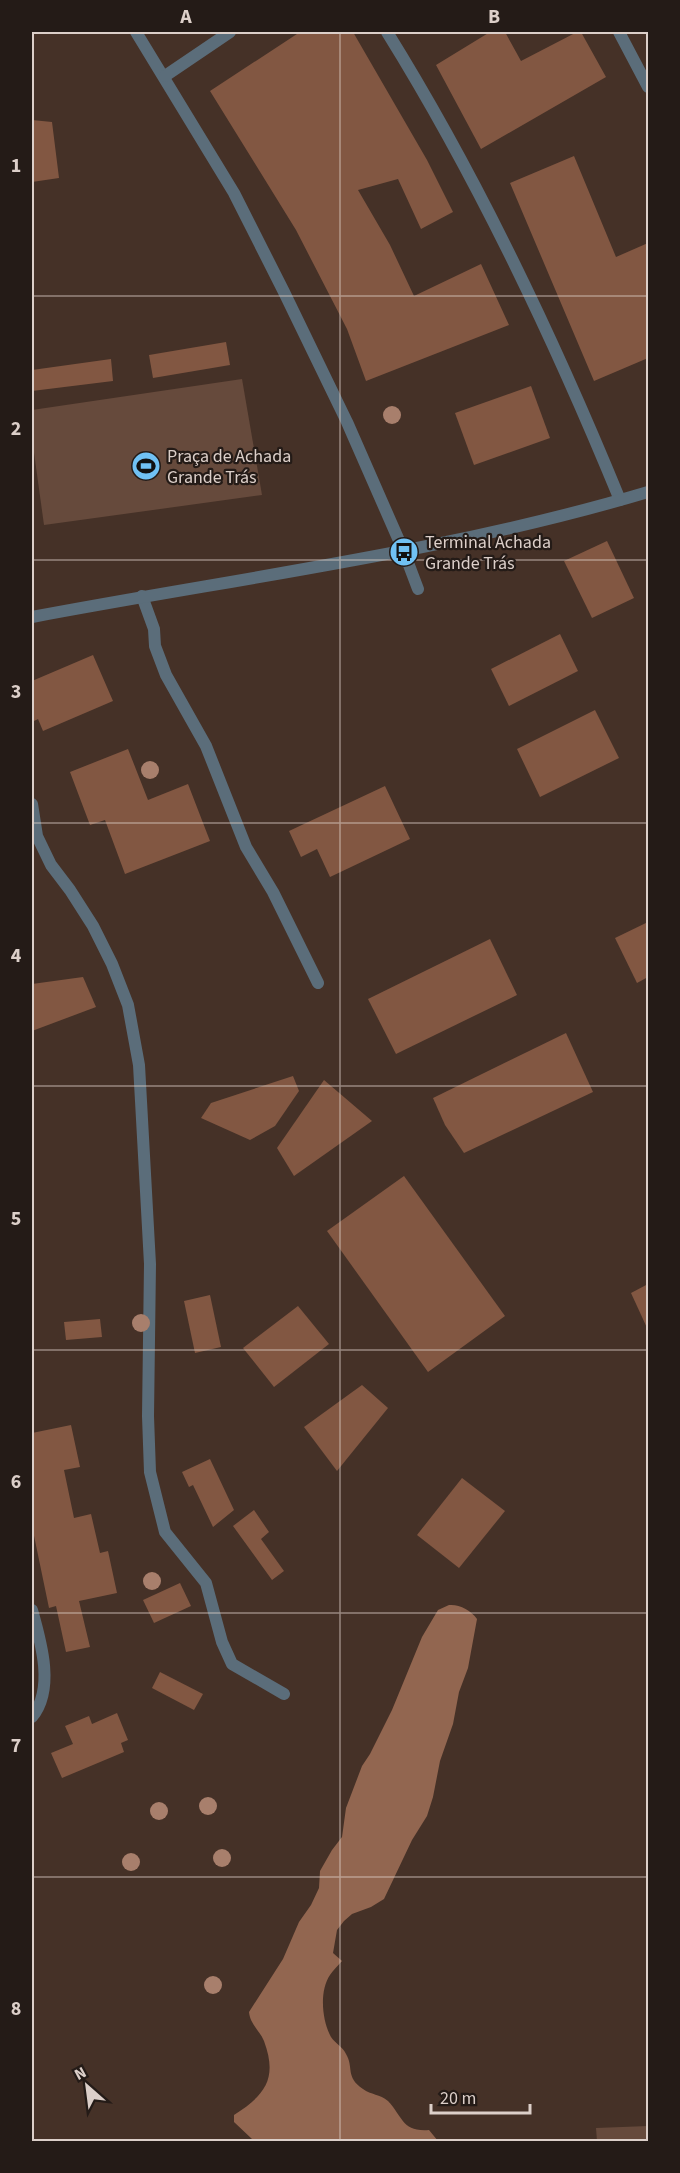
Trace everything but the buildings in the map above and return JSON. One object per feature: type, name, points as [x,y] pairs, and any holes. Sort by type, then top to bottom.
[{"type":"street","points":[[136,32],[165,75],[234,193],[347,423],[418,589]]},
{"type":"street","points":[[165,75],[230,32]]},
{"type":"street","points":[[387,32],[500,234],[581,406],[620,500]]},
{"type":"street","points":[[619,32],[648,87]]},
{"type":"street","points":[[32,617],[404,552],[513,528],[648,492]]},
{"type":"street","points":[[142,596],[154,629],[155,646],[166,675],[206,746],[246,847],[273,892],[318,983]]},
{"type":"street","points":[[32,804],[37,836],[51,865],[93,926],[112,964],[128,1005],[139,1065],[150,1264],[148,1416],[150,1472],[165,1532],[206,1583],[222,1642],[232,1664],[285,1694]]},
{"type":"street","points":[[32,1610],[44,1681],[42,1696],[32,1717]]},
{"type":"shaded area","name":"Praça de Achada Grande Trás","points":[[242,379],[262,495],[44,525],[32,438],[32,410]]},
{"type":"shaded area","points":[[449,1605],[464,1608],[477,1619],[468,1668],[459,1692],[453,1724],[440,1761],[427,1816],[412,1840],[384,1899],[352,1914],[337,1930],[333,1953],[342,1961],[331,1973],[323,1997],[328,2030],[346,2054],[357,2085],[388,2101],[408,2126],[413,2129],[429,2130],[438,2141],[259,2141],[252,2139],[234,2122],[234,2115],[261,2093],[269,2076],[270,2066],[264,2041],[251,2020],[249,2012],[283,1959],[299,1922],[319,1888],[320,1871],[342,1837],[346,1808],[362,1766],[392,1710],[422,1637],[438,1610]]},
{"type":"shaded area","points":[[648,2126],[648,2141],[597,2141],[596,2128]]},
{"type":"place","name":"Praça de Achada Grande Trás","points":[[146,466]]},
{"type":"place","name":"Terminal Achada Grande Trás","points":[[404,552]]}]
